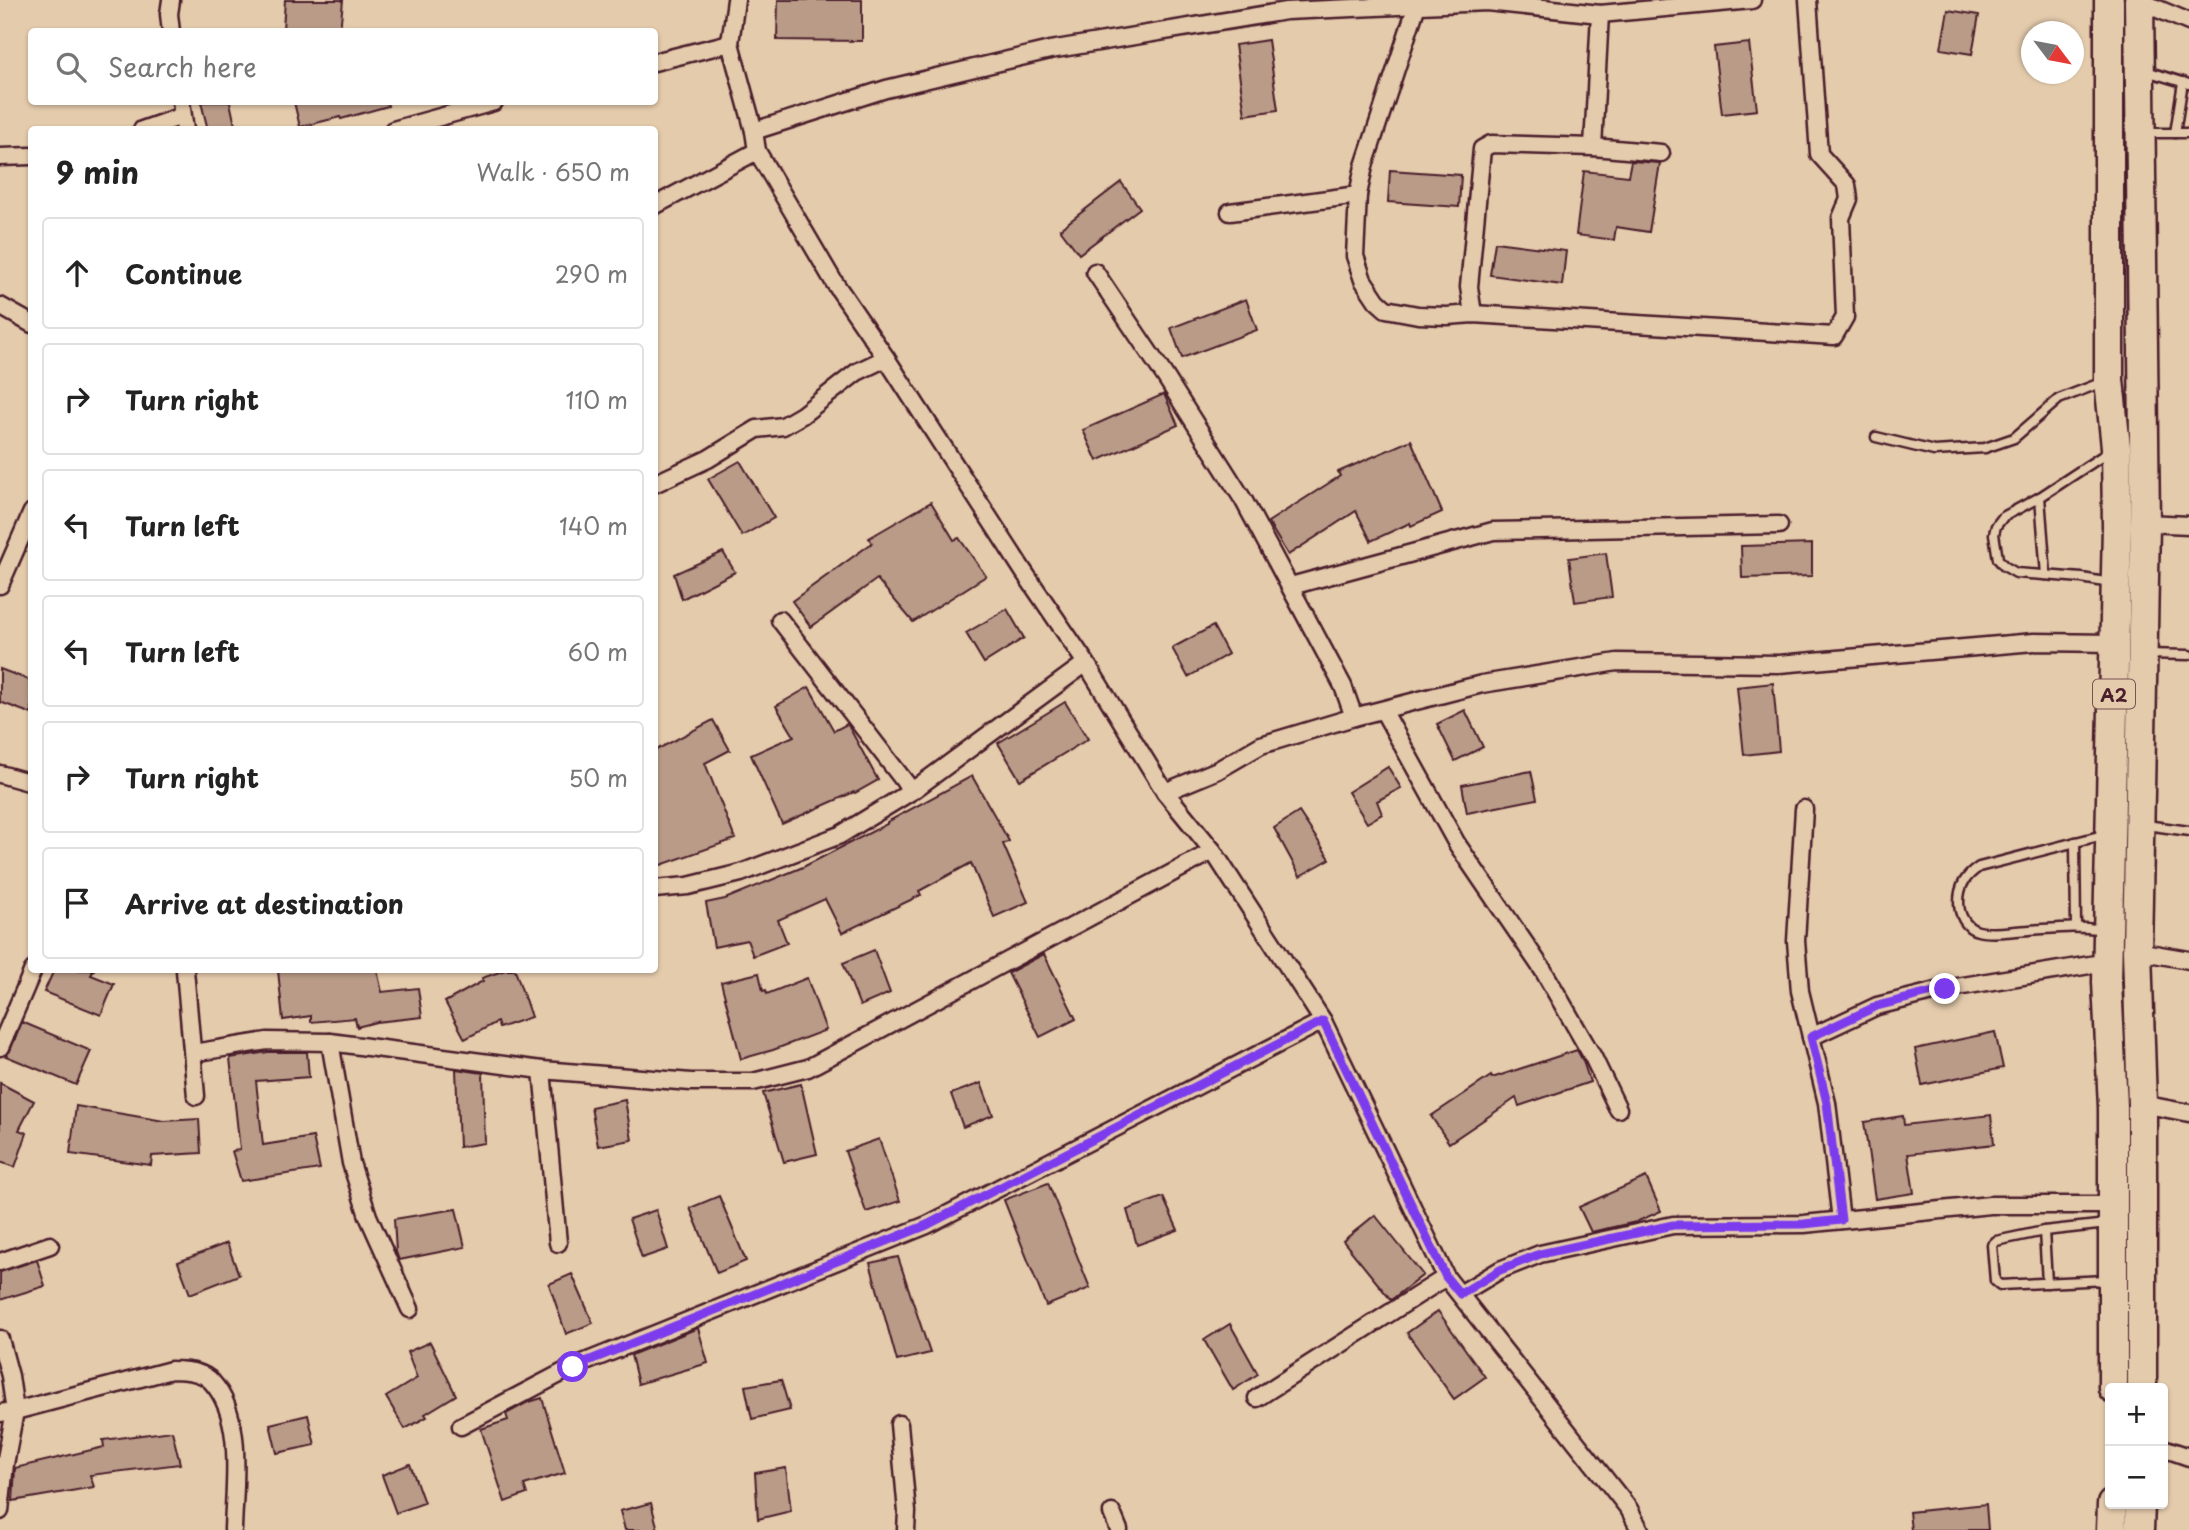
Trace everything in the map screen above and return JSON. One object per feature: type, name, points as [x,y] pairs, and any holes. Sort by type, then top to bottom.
[{"type":"highway","name":"A2","points":[[2109,0],[2109,380],[2116,447],[2115,643],[2126,828],[2137,951],[2142,1104],[2142,1383]]},
{"type":"highway","name":"A2","points":[[2113,1383],[2113,1107],[2107,982],[2109,931],[2126,828],[2143,654],[2145,523],[2139,1]]},
{"type":"highway","points":[[2111,1530],[2112,1509]]},
{"type":"highway","points":[[2139,1530],[2140,1509]]},
{"type":"street","points":[[171,0],[171,28]]},
{"type":"street","points":[[736,0],[730,43],[757,151],[834,282],[1086,663],[1166,792],[1213,851],[1323,1021],[1446,1277],[1629,1509],[1640,1530]]},
{"type":"street","points":[[754,131],[886,89],[1050,50],[1286,11],[1487,2],[1600,14],[1752,0]]},
{"type":"street","points":[[1417,5],[1364,166],[1358,195],[1355,256],[1363,280],[1386,309],[1398,313],[1447,316],[1473,314],[1834,336],[1845,317],[1841,218],[1849,199],[1847,185],[1819,155],[1808,0]]},
{"type":"street","points":[[2139,1],[2189,22]]},
{"type":"street","points":[[1594,147],[1600,14]]},
{"type":"street","points":[[658,61],[730,43]]},
{"type":"street","points":[[407,126],[483,105]]},
{"type":"street","points":[[154,126],[183,116]]},
{"type":"street","points":[[1473,314],[1469,287],[1482,149],[1491,144],[1594,147],[1661,153]]},
{"type":"street","points":[[658,204],[757,151]]},
{"type":"street","points":[[0,158],[28,156]]},
{"type":"street","points":[[1230,212],[1358,195]]},
{"type":"street","points":[[1095,272],[1244,501],[1343,686],[1354,718]]},
{"type":"street","points":[[0,306],[28,322]]},
{"type":"street","points":[[658,482],[708,459],[757,429],[783,426],[802,415],[857,372],[886,358]]},
{"type":"street","points":[[2,577],[28,521]]},
{"type":"street","points":[[2145,523],[2189,525]]},
{"type":"street","points":[[1291,586],[1493,531],[1779,525]]},
{"type":"street","points":[[780,620],[912,791]]},
{"type":"street","points":[[1166,792],[1218,770],[1261,745],[1354,718],[1482,684],[1617,662],[1779,664],[2034,642],[2115,643]]},
{"type":"street","points":[[658,889],[688,886],[741,873],[840,835],[912,791],[1086,663]]},
{"type":"street","points":[[1383,710],[1457,845],[1543,970],[1618,1109]]},
{"type":"street","points":[[0,774],[28,782]]},
{"type":"street","points":[[1804,809],[1796,941],[1800,991],[1827,1103],[1841,1220]]},
{"type":"street","points":[[193,1053],[267,1041],[330,1042],[542,1070],[691,1082],[753,1082],[808,1068],[1213,851]]},
{"type":"street","points":[[2137,951],[2189,960]]},
{"type":"street","points":[[1811,1037],[1877,1006],[1945,989],[2108,962]]},
{"type":"street","points":[[0,1047],[32,973]]},
{"type":"street","points":[[185,973],[197,1096]]},
{"type":"street","points":[[461,1426],[573,1367],[927,1225],[1323,1021]]},
{"type":"street","points":[[330,1042],[351,1163],[368,1216],[410,1309]]},
{"type":"street","points":[[542,1070],[558,1243]]},
{"type":"street","points":[[2142,1104],[2189,1113]]},
{"type":"street","points":[[1460,1294],[1500,1270],[1540,1254],[1673,1225],[1804,1224],[1990,1205],[2113,1214]]},
{"type":"street","points":[[0,1262],[50,1245]]},
{"type":"street","points":[[1257,1398],[1446,1277]]},
{"type":"street","points":[[0,1339],[10,1376],[0,1511]]},
{"type":"street","points":[[8,1412],[171,1370],[189,1370],[211,1380],[229,1411],[235,1439],[233,1530]]},
{"type":"street","points":[[899,1424],[907,1512],[906,1530]]},
{"type":"street","points":[[2168,1450],[2189,1457]]},
{"type":"street","points":[[1112,1513],[1118,1530]]},
{"type":"lane","points":[[2140,69],[2186,83],[2175,133]]},
{"type":"lane","points":[[2141,133],[2189,133]]},
{"type":"lane","points":[[1876,437],[1934,451],[1985,448],[2014,438],[2059,399],[2109,380]]},
{"type":"lane","points":[[2116,447],[2040,497],[2003,517],[1994,534],[1998,559],[2016,573],[2103,581],[2116,585]]},
{"type":"lane","points":[[2040,497],[2046,575]]},
{"type":"lane","points":[[2143,654],[2189,655]]},
{"type":"lane","points":[[2109,931],[2076,927],[1977,931],[1964,922],[1959,905],[1960,887],[1968,874],[1979,867],[2126,828],[2189,831]]},
{"type":"lane","points":[[2075,842],[2076,927]]},
{"type":"lane","points":[[2113,1214],[1996,1241],[1992,1245],[1995,1281],[2000,1285],[2113,1279]]},
{"type":"lane","points":[[2044,1231],[2047,1283]]},
{"type":"building","points":[[285,0],[343,0],[340,28],[283,28]]},
{"type":"building","points":[[778,0],[862,0],[862,41],[777,40]]},
{"type":"building","points":[[1948,10],[1979,15],[1972,54],[1941,49]]},
{"type":"building","points":[[1268,40],[1278,110],[1245,115],[1235,45]]},
{"type":"building","points":[[1749,43],[1757,110],[1722,114],[1714,47]]},
{"type":"building","points":[[202,105],[231,105],[235,126],[207,126]]},
{"type":"building","points":[[295,105],[388,106],[341,119],[340,117],[300,126]]},
{"type":"building","points":[[1631,161],[1660,163],[1649,232],[1616,227],[1614,240],[1576,235],[1584,171],[1628,176]]},
{"type":"building","points":[[1390,170],[1461,175],[1459,207],[1388,202]]},
{"type":"building","points":[[1121,182],[1140,208],[1079,254],[1060,229]]},
{"type":"building","points":[[1495,242],[1566,251],[1562,285],[1490,275]]},
{"type":"building","points":[[1246,299],[1257,330],[1182,358],[1171,328]]},
{"type":"building","points":[[1164,394],[1178,425],[1097,461],[1083,430]]},
{"type":"building","points":[[1411,440],[1442,512],[1371,541],[1356,511],[1288,555],[1268,522],[1340,476],[1338,472]]},
{"type":"building","points":[[740,461],[774,518],[742,536],[708,479]]},
{"type":"building","points":[[931,502],[954,540],[959,538],[986,576],[913,622],[877,579],[811,627],[792,601],[872,543],[869,538]]},
{"type":"building","points":[[1812,544],[1812,576],[1742,578],[1741,546]]},
{"type":"building","points":[[723,552],[735,572],[682,599],[674,574]]},
{"type":"building","points":[[1606,553],[1612,597],[1575,602],[1569,558]]},
{"type":"building","points":[[1007,609],[1024,638],[984,663],[966,633]]},
{"type":"building","points":[[1213,626],[1228,654],[1188,677],[1172,648]]},
{"type":"building","points":[[0,669],[28,680],[28,712],[0,702]]},
{"type":"building","points":[[1773,683],[1779,751],[1744,755],[1737,687]]},
{"type":"building","points":[[809,687],[834,731],[848,725],[878,780],[855,793],[782,824],[751,755],[794,736],[776,706]]},
{"type":"building","points":[[1065,702],[1088,739],[1020,780],[998,743]]},
{"type":"building","points":[[1465,710],[1483,747],[1455,761],[1437,724]]},
{"type":"building","points":[[713,720],[730,750],[705,763],[735,839],[658,866],[658,749]]},
{"type":"building","points":[[1388,767],[1401,788],[1377,801],[1382,814],[1367,823],[1348,792]]},
{"type":"building","points":[[1531,771],[1537,799],[1467,813],[1462,785]]},
{"type":"building","points":[[972,776],[1009,841],[1003,844],[1028,902],[994,917],[971,863],[919,891],[921,895],[842,933],[825,899],[778,920],[787,943],[753,956],[747,940],[714,947],[706,903],[725,899],[803,867]]},
{"type":"building","points":[[1299,812],[1330,859],[1300,876],[1274,828]]},
{"type":"building","points":[[874,950],[890,993],[860,1006],[843,963]]},
{"type":"building","points":[[1044,954],[1076,1019],[1040,1037],[1008,973]]},
{"type":"building","points":[[53,973],[92,973],[91,975],[114,984],[101,1015],[44,992]]},
{"type":"building","points":[[278,973],[378,973],[382,992],[418,988],[422,1017],[357,1027],[355,1018],[311,1022],[311,1016],[283,1020]]},
{"type":"building","points":[[496,973],[516,973],[531,1017],[499,1028],[497,1022],[465,1039],[445,1002],[483,981],[482,978]]},
{"type":"building","points":[[759,973],[763,991],[766,990],[767,994],[807,978],[826,1030],[741,1059],[721,982]]},
{"type":"building","points":[[22,1022],[91,1051],[76,1085],[6,1056]]},
{"type":"building","points":[[1995,1032],[2003,1068],[1922,1085],[1915,1049]]},
{"type":"building","points":[[1577,1050],[1590,1082],[1519,1106],[1516,1098],[1449,1143],[1431,1116],[1491,1076],[1492,1078]]},
{"type":"building","points":[[268,1052],[307,1052],[309,1077],[256,1081],[263,1145],[313,1137],[320,1169],[241,1181],[232,1151],[240,1150],[230,1058]]},
{"type":"building","points":[[456,1069],[483,1073],[485,1143],[459,1147]]},
{"type":"building","points":[[0,1083],[34,1101],[19,1130],[27,1133],[15,1167],[0,1162]]},
{"type":"building","points":[[981,1083],[993,1115],[963,1127],[951,1094]]},
{"type":"building","points":[[801,1084],[817,1154],[784,1162],[763,1093]]},
{"type":"building","points":[[625,1100],[632,1140],[598,1146],[591,1107]]},
{"type":"building","points":[[76,1106],[164,1121],[199,1119],[201,1153],[152,1156],[151,1165],[70,1154]]},
{"type":"building","points":[[1991,1115],[1994,1144],[1908,1154],[1914,1193],[1875,1199],[1864,1122],[1903,1116],[1904,1125]]},
{"type":"building","points":[[879,1139],[900,1201],[866,1212],[845,1151]]},
{"type":"building","points":[[1646,1177],[1661,1211],[1636,1222],[1591,1232],[1579,1207]]},
{"type":"building","points":[[1048,1183],[1090,1288],[1046,1306],[1004,1200]]},
{"type":"building","points":[[719,1196],[746,1261],[717,1273],[690,1208]]},
{"type":"building","points":[[1163,1197],[1178,1230],[1137,1245],[1127,1210]]},
{"type":"building","points":[[456,1209],[465,1247],[399,1260],[394,1219]]},
{"type":"building","points":[[656,1210],[668,1249],[642,1258],[629,1219]]},
{"type":"building","points":[[1375,1215],[1423,1275],[1391,1300],[1343,1241]]},
{"type":"building","points":[[227,1243],[239,1275],[190,1294],[178,1262]]},
{"type":"building","points":[[898,1257],[930,1353],[897,1361],[870,1263]]},
{"type":"building","points":[[37,1260],[45,1286],[0,1300],[0,1272]]},
{"type":"building","points":[[572,1274],[593,1323],[566,1334],[549,1284]]},
{"type":"building","points":[[1438,1311],[1485,1377],[1454,1399],[1407,1333]]},
{"type":"building","points":[[1230,1324],[1258,1374],[1233,1390],[1204,1340]]},
{"type":"building","points":[[698,1328],[708,1363],[638,1384],[631,1355]]},
{"type":"building","points":[[430,1342],[456,1395],[425,1414],[427,1417],[405,1429],[386,1397],[417,1378],[407,1352]]},
{"type":"building","points":[[781,1380],[790,1410],[752,1419],[745,1386]]},
{"type":"building","points":[[542,1398],[565,1473],[524,1485],[527,1494],[505,1502],[481,1429],[508,1420],[506,1414]]},
{"type":"building","points":[[308,1415],[315,1445],[277,1453],[270,1424]]},
{"type":"building","points":[[172,1431],[180,1464],[90,1475],[94,1487],[13,1501],[15,1468],[104,1447],[103,1440]]},
{"type":"building","points":[[410,1464],[424,1503],[396,1513],[382,1475]]},
{"type":"building","points":[[786,1468],[791,1511],[758,1519],[755,1473]]},
{"type":"building","points":[[651,1503],[658,1530],[625,1530],[620,1511]]},
{"type":"building","points":[[1986,1504],[1988,1530],[1911,1530],[1909,1512]]},
{"type":"route","points":[[573,1367],[927,1225],[1323,1021],[1446,1277],[1460,1294],[1500,1270],[1540,1254],[1673,1225],[1804,1224],[1841,1220],[1827,1103],[1811,1037],[1877,1006],[1945,989]]}]
